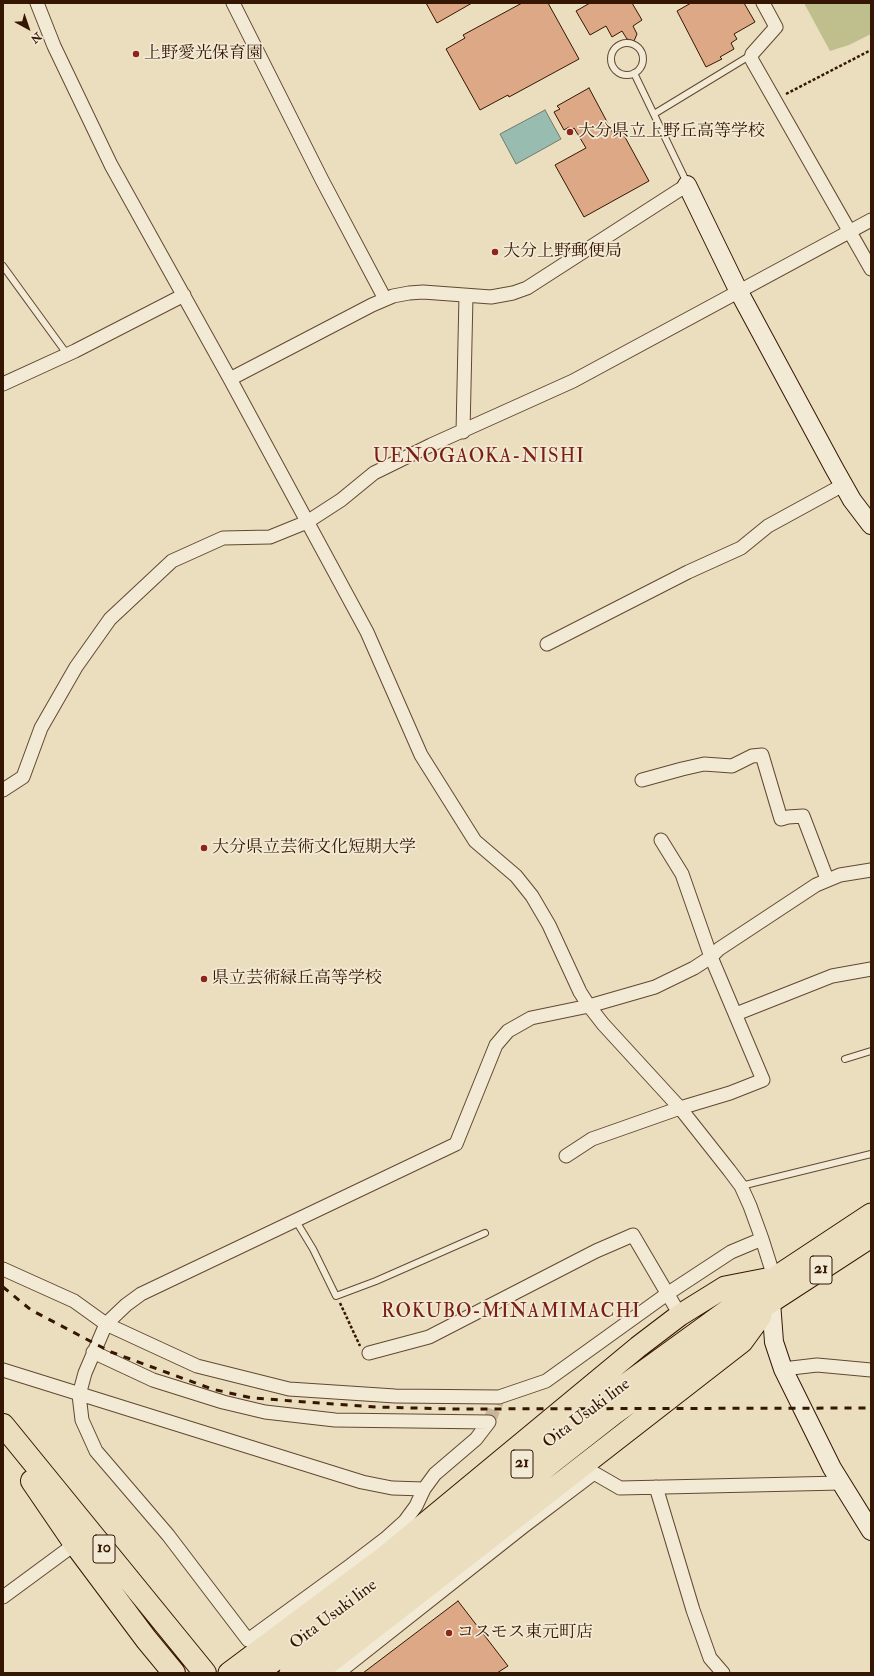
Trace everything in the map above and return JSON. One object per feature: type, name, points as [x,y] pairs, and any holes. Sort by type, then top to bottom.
[{"type":"highway","name":"10","points":[[3,1425],[206,1673]]},
{"type":"highway","name":"10","points":[[3,1442],[35,1484],[75,1544],[146,1639],[174,1673]]},
{"type":"main road","name":"Oita Usuki line","points":[[283,1666],[405,1561],[542,1448],[604,1400],[774,1277],[871,1214]]},
{"type":"main road","name":"Oita Usuki line","points":[[258,1673],[283,1666],[415,1575],[614,1414],[771,1302],[871,1237]]},
{"type":"main road","points":[[229,1673],[383,1558],[638,1347],[680,1315],[725,1287],[774,1277]]},
{"type":"main road","points":[[316,1673],[528,1516],[742,1342],[771,1302]]},
{"type":"street","points":[[37,3],[54,46],[97,137],[367,632],[421,755],[475,841],[516,876],[532,896],[549,925],[580,992],[589,1006],[603,1024],[680,1108],[740,1186],[750,1206],[774,1277],[771,1302],[774,1342],[784,1369],[832,1468],[871,1531]]},
{"type":"street","points":[[233,3],[322,180],[385,299]]},
{"type":"street","points":[[763,3],[774,20],[776,27],[752,54],[751,58],[871,269]]},
{"type":"street","points":[[230,379],[385,299],[409,292],[466,296],[502,296],[527,288],[687,185],[740,292],[844,485],[871,525]]},
{"type":"street","points":[[3,790],[23,777],[41,728],[76,667],[110,619],[172,561],[224,538],[270,537],[307,522],[341,500],[374,473],[431,445],[463,432],[572,381],[740,292],[850,230],[871,220]]},
{"type":"street","points":[[3,384],[67,354],[184,295]]},
{"type":"street","points":[[463,432],[466,296]]},
{"type":"street","points":[[547,644],[688,572],[741,548],[768,526],[844,485]]},
{"type":"street","points":[[642,780],[704,764],[732,766],[752,756],[762,755],[781,819],[802,816],[827,879]]},
{"type":"street","points":[[566,1156],[592,1138],[680,1108],[730,1093],[763,1080],[711,957],[682,874],[662,840]]},
{"type":"street","points":[[93,1352],[153,1380],[223,1402],[265,1412],[335,1420],[489,1422],[476,1439],[434,1474],[424,1489],[416,1506],[405,1521],[385,1539],[248,1640],[168,1535],[96,1451],[82,1420],[79,1394],[93,1352],[106,1324],[126,1305],[141,1294],[456,1144],[496,1046],[508,1031],[531,1018],[589,1006],[655,988],[694,968],[711,957],[726,944],[804,892],[827,879],[849,873],[871,870]]},
{"type":"street","points":[[736,1014],[832,976],[871,969]]},
{"type":"street","points":[[369,1353],[428,1337],[596,1250],[633,1235],[680,1315]]},
{"type":"street","points":[[3,1269],[74,1301],[106,1324],[196,1366],[289,1389],[395,1396],[499,1397],[546,1381],[667,1294],[731,1252],[762,1239]]},
{"type":"street","points":[[784,1369],[818,1365],[871,1370]]},
{"type":"street","points":[[3,1370],[362,1482],[392,1488],[424,1489]]},
{"type":"street","points":[[338,1673],[528,1516],[594,1473],[620,1488],[841,1483]]},
{"type":"street","points":[[656,1487],[695,1616],[710,1658],[723,1673]]},
{"type":"street","points":[[3,1597],[75,1544]]},
{"type":"lane","points":[[628,43],[640,50],[642,60],[641,65],[634,73],[618,73],[611,64],[611,53],[618,45],[628,43]]},
{"type":"lane","points":[[654,114],[752,54]]},
{"type":"lane","points":[[634,73],[687,185]]},
{"type":"lane","points":[[3,266],[67,354]]},
{"type":"lane","points":[[845,1059],[871,1051]]},
{"type":"lane","points":[[740,1186],[871,1154]]},
{"type":"lane","points":[[296,1221],[313,1249],[336,1296],[376,1281],[485,1233]]},
{"type":"path","points":[[775,100],[871,50]]},
{"type":"path","points":[[336,1296],[361,1349],[369,1353]]},
{"type":"green space","points":[[804,3],[871,3],[871,34],[849,45],[830,51]]},
{"type":"water","points":[[545,110],[561,139],[516,164],[500,134]]},
{"type":"building","points":[[426,3],[472,3],[437,23]]},
{"type":"building","points":[[522,3],[548,3],[579,59],[509,97],[508,95],[480,110],[446,49],[465,38],[463,35]]},
{"type":"building","points":[[590,3],[632,3],[642,20],[633,26],[637,34],[634,41],[627,39],[622,31],[612,37],[606,26],[590,35],[576,11]]},
{"type":"building","points":[[691,3],[744,3],[755,22],[734,34],[737,39],[731,43],[734,49],[720,57],[722,59],[706,67],[677,11]]},
{"type":"building","points":[[589,88],[613,133],[620,128],[649,181],[584,217],[555,165],[586,148],[574,128],[571,130],[569,127],[564,130],[554,112],[560,109],[557,106]]},
{"type":"building","name":"コスモス東元町店","points":[[458,1601],[508,1666],[497,1673],[363,1673]]},
{"type":"tunnel","points":[[489,1422],[499,1397]]},
{"type":"railway","points":[[3,1287],[31,1310],[111,1352],[212,1389],[252,1398],[376,1407],[451,1409],[871,1408]]},
{"type":"place","name":"上野愛光保育園","points":[[136,54]]},
{"type":"place","name":"大分県立上野丘高等学校","points":[[570,132]]},
{"type":"place","name":"大分上野郵便局","points":[[495,252]]},
{"type":"place","name":"大分県立芸術文化短期大学","points":[[204,848]]},
{"type":"place","name":"県立芸術緑丘高等学校","points":[[204,979]]},
{"type":"place","name":"コスモス東元町店","points":[[449,1633]]},
{"type":"district","name":"UENOGAOKA-NISHI","points":[[479,458]]},
{"type":"district","name":"ROKUBO-MINAMIMACHI","points":[[511,1313]]}]
